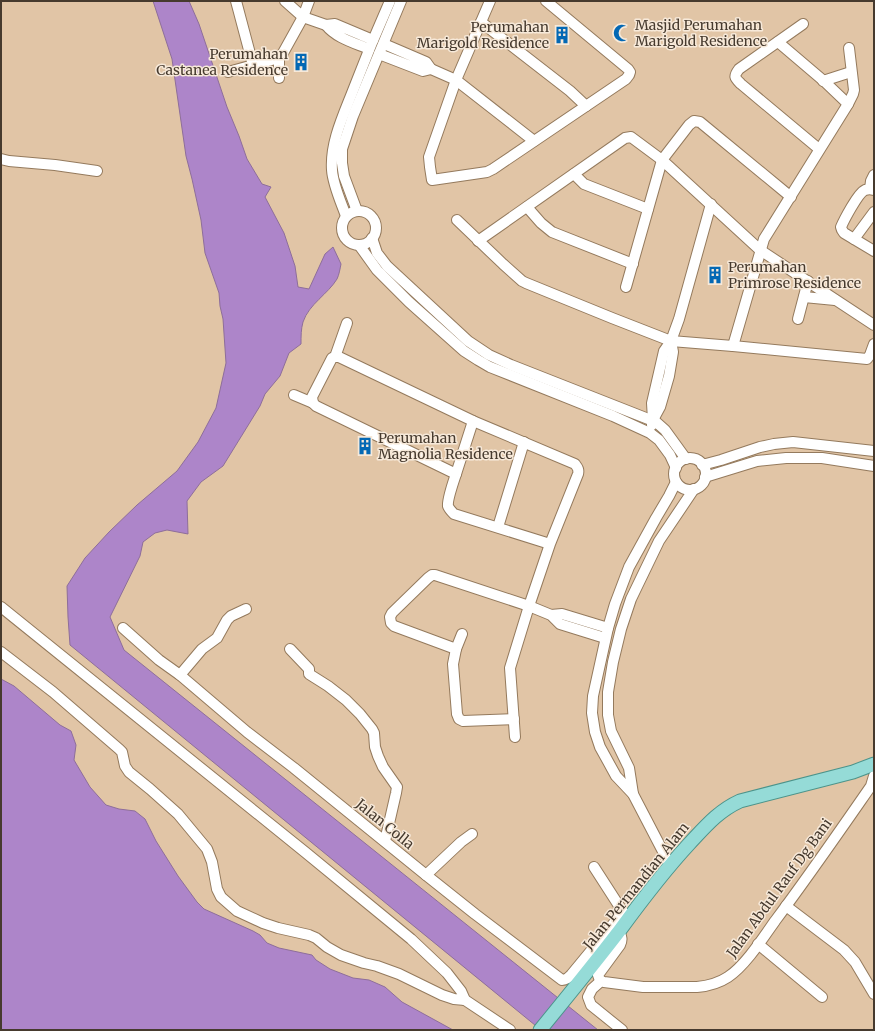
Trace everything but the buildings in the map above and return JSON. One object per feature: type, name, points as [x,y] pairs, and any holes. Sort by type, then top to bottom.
[{"type":"main road","name":"Jalan Permandian Alam","points":[[540,1030],[619,931],[626,914],[670,865],[714,819],[728,807],[740,801],[845,774],[874,764]]},
{"type":"street","points":[[236,1],[253,65]]},
{"type":"street","points":[[285,1],[303,17],[326,25],[331,32],[371,44]]},
{"type":"street","points":[[228,72],[279,58],[283,54],[303,17],[309,1]]},
{"type":"street","points":[[346,216],[334,182],[332,170],[333,148],[336,135],[371,44],[390,1]]},
{"type":"street","points":[[357,211],[344,176],[342,149],[353,116],[401,1]]},
{"type":"street","points":[[490,1],[456,80],[429,157],[432,180],[487,172],[493,169],[626,79],[629,75],[630,72],[622,64],[546,1]]},
{"type":"street","points":[[481,22],[570,91],[586,106]]},
{"type":"street","points":[[803,24],[739,69],[736,74],[736,79],[819,149]]},
{"type":"street","points":[[778,42],[848,104]]},
{"type":"street","points":[[384,44],[426,62],[431,69],[456,80],[534,141]]},
{"type":"street","points":[[733,346],[764,239],[853,94],[854,90],[849,48]]},
{"type":"street","points":[[379,54],[423,70],[431,69]]},
{"type":"street","points":[[279,58],[279,78]]},
{"type":"street","points":[[823,81],[851,72]]},
{"type":"street","points":[[626,287],[662,160],[694,120],[790,197]]},
{"type":"street","points":[[478,242],[625,138],[631,137],[662,160],[760,250],[874,325]]},
{"type":"street","points":[[1,159],[97,171]]},
{"type":"street","points":[[574,174],[584,184],[621,200],[648,209]]},
{"type":"street","points":[[874,175],[871,181],[872,190],[864,190],[860,193],[853,203],[841,227],[844,233],[874,251]]},
{"type":"street","points":[[650,433],[653,420],[652,403],[664,351],[671,341],[679,319],[711,204]]},
{"type":"street","points":[[527,207],[552,232],[633,264]]},
{"type":"street","points":[[357,211],[363,211],[372,216],[376,229],[369,242],[359,245],[349,242],[343,234],[342,225],[346,216],[349,213],[357,211]]},
{"type":"street","points":[[854,238],[874,212]]},
{"type":"street","points":[[456,220],[478,242],[522,281],[671,341],[867,358],[870,355],[874,344]]},
{"type":"street","points":[[372,238],[377,253],[387,266],[468,341],[489,355],[511,365],[653,420],[665,430],[686,459]]},
{"type":"street","points":[[359,245],[377,270],[409,302],[464,351],[490,367],[605,413],[650,433],[659,440],[670,455],[676,468]]},
{"type":"street","points":[[798,319],[808,281]]},
{"type":"street","points":[[804,297],[837,300]]},
{"type":"street","points":[[313,403],[312,398],[330,361],[335,357],[347,323]]},
{"type":"street","points":[[335,357],[339,357],[473,421],[575,464],[579,470],[550,544],[510,668],[515,737]]},
{"type":"street","points":[[294,395],[456,474]]},
{"type":"street","points":[[473,421],[456,474],[448,506],[454,514],[550,544]]},
{"type":"street","points":[[498,527],[524,442]]},
{"type":"street","points":[[702,465],[760,447],[794,442],[874,451]]},
{"type":"street","points":[[705,477],[757,461],[786,458],[822,458],[874,466]]},
{"type":"street","points":[[686,459],[695,460],[704,468],[705,477],[702,485],[694,489],[686,490],[682,488],[676,482],[674,477],[678,464],[686,459]]},
{"type":"street","points":[[670,865],[633,794],[616,776],[600,747],[595,732],[592,713],[593,696],[605,638],[615,604],[629,567],[676,482]]},
{"type":"street","points":[[633,794],[629,768],[611,731],[608,715],[608,692],[614,656],[631,599],[660,540],[694,489]]},
{"type":"street","points":[[641,545],[654,552]]},
{"type":"street","points":[[456,649],[394,626],[391,623],[390,616],[392,612],[432,575],[529,606],[551,615],[560,624],[605,638]]},
{"type":"street","points":[[1,607],[305,852],[411,940],[447,973],[461,991],[465,1000]]},
{"type":"street","points":[[180,675],[202,649],[217,638],[227,620],[231,616],[246,609]]},
{"type":"street","points":[[551,615],[562,614],[608,628]]},
{"type":"street","name":"Jalan Colla","points":[[123,628],[159,660],[180,675],[247,732],[475,914],[562,980],[568,979],[626,914]]},
{"type":"street","points":[[462,634],[456,649],[453,664],[457,714],[459,719],[463,721],[514,718]]},
{"type":"street","points":[[290,649],[310,668],[309,674],[336,692],[360,714],[374,733],[375,747],[378,756],[383,767],[397,787],[385,841]]},
{"type":"street","points":[[1,652],[53,692],[122,752],[125,766],[129,772],[178,814],[207,849],[212,862],[217,889],[221,897],[236,911],[278,928],[309,935],[342,955],[399,974],[442,995],[454,999],[465,1000],[510,1030]]},
{"type":"street","name":"Jalan Abdul Rauf Dg Bani","points":[[600,981],[643,987],[681,988],[705,986],[718,982],[729,976],[740,966],[758,944],[786,906],[871,786],[874,776]]},
{"type":"street","points":[[426,875],[461,842],[472,834]]},
{"type":"street","points":[[594,867],[626,914]]},
{"type":"street","points":[[786,906],[844,950],[855,962],[874,994]]},
{"type":"street","points":[[619,931],[622,942],[598,975],[600,981],[592,990],[588,998],[591,1005],[622,1030]]},
{"type":"street","points":[[758,944],[822,997]]},
{"type":"shaded area","points":[[153,1],[189,1],[199,24],[227,107],[247,159],[262,184],[271,187],[265,197],[284,233],[295,266],[298,287],[309,289],[325,254],[333,247],[341,264],[337,279],[329,290],[314,304],[303,322],[301,344],[289,353],[280,376],[265,394],[260,406],[223,466],[201,482],[187,501],[188,534],[167,530],[155,533],[143,542],[140,556],[110,617],[124,650],[598,1030],[541,1030],[70,645],[67,586],[85,558],[137,505],[177,471],[198,442],[216,408],[226,363],[223,319],[219,293],[205,253],[201,220],[186,156],[172,59]]},
{"type":"shaded area","points":[[1,679],[14,686],[60,725],[71,731],[76,745],[74,760],[90,787],[106,805],[119,809],[135,811],[145,819],[156,841],[178,876],[204,909],[253,931],[260,935],[267,943],[279,948],[312,955],[316,960],[330,969],[353,978],[369,980],[385,987],[402,1002],[453,1030],[1,1030]]},
{"type":"place","name":"Masjid Perumahan Marigold Residence","points":[[622,33]]},
{"type":"place","name":"Perumahan Marigold Residence","points":[[562,35]]},
{"type":"place","name":"Perumahan Castanea Residence","points":[[301,62]]},
{"type":"place","name":"Perumahan Primrose Residence","points":[[715,275]]},
{"type":"place","name":"Perumahan Magnolia Residence","points":[[365,446]]}]
